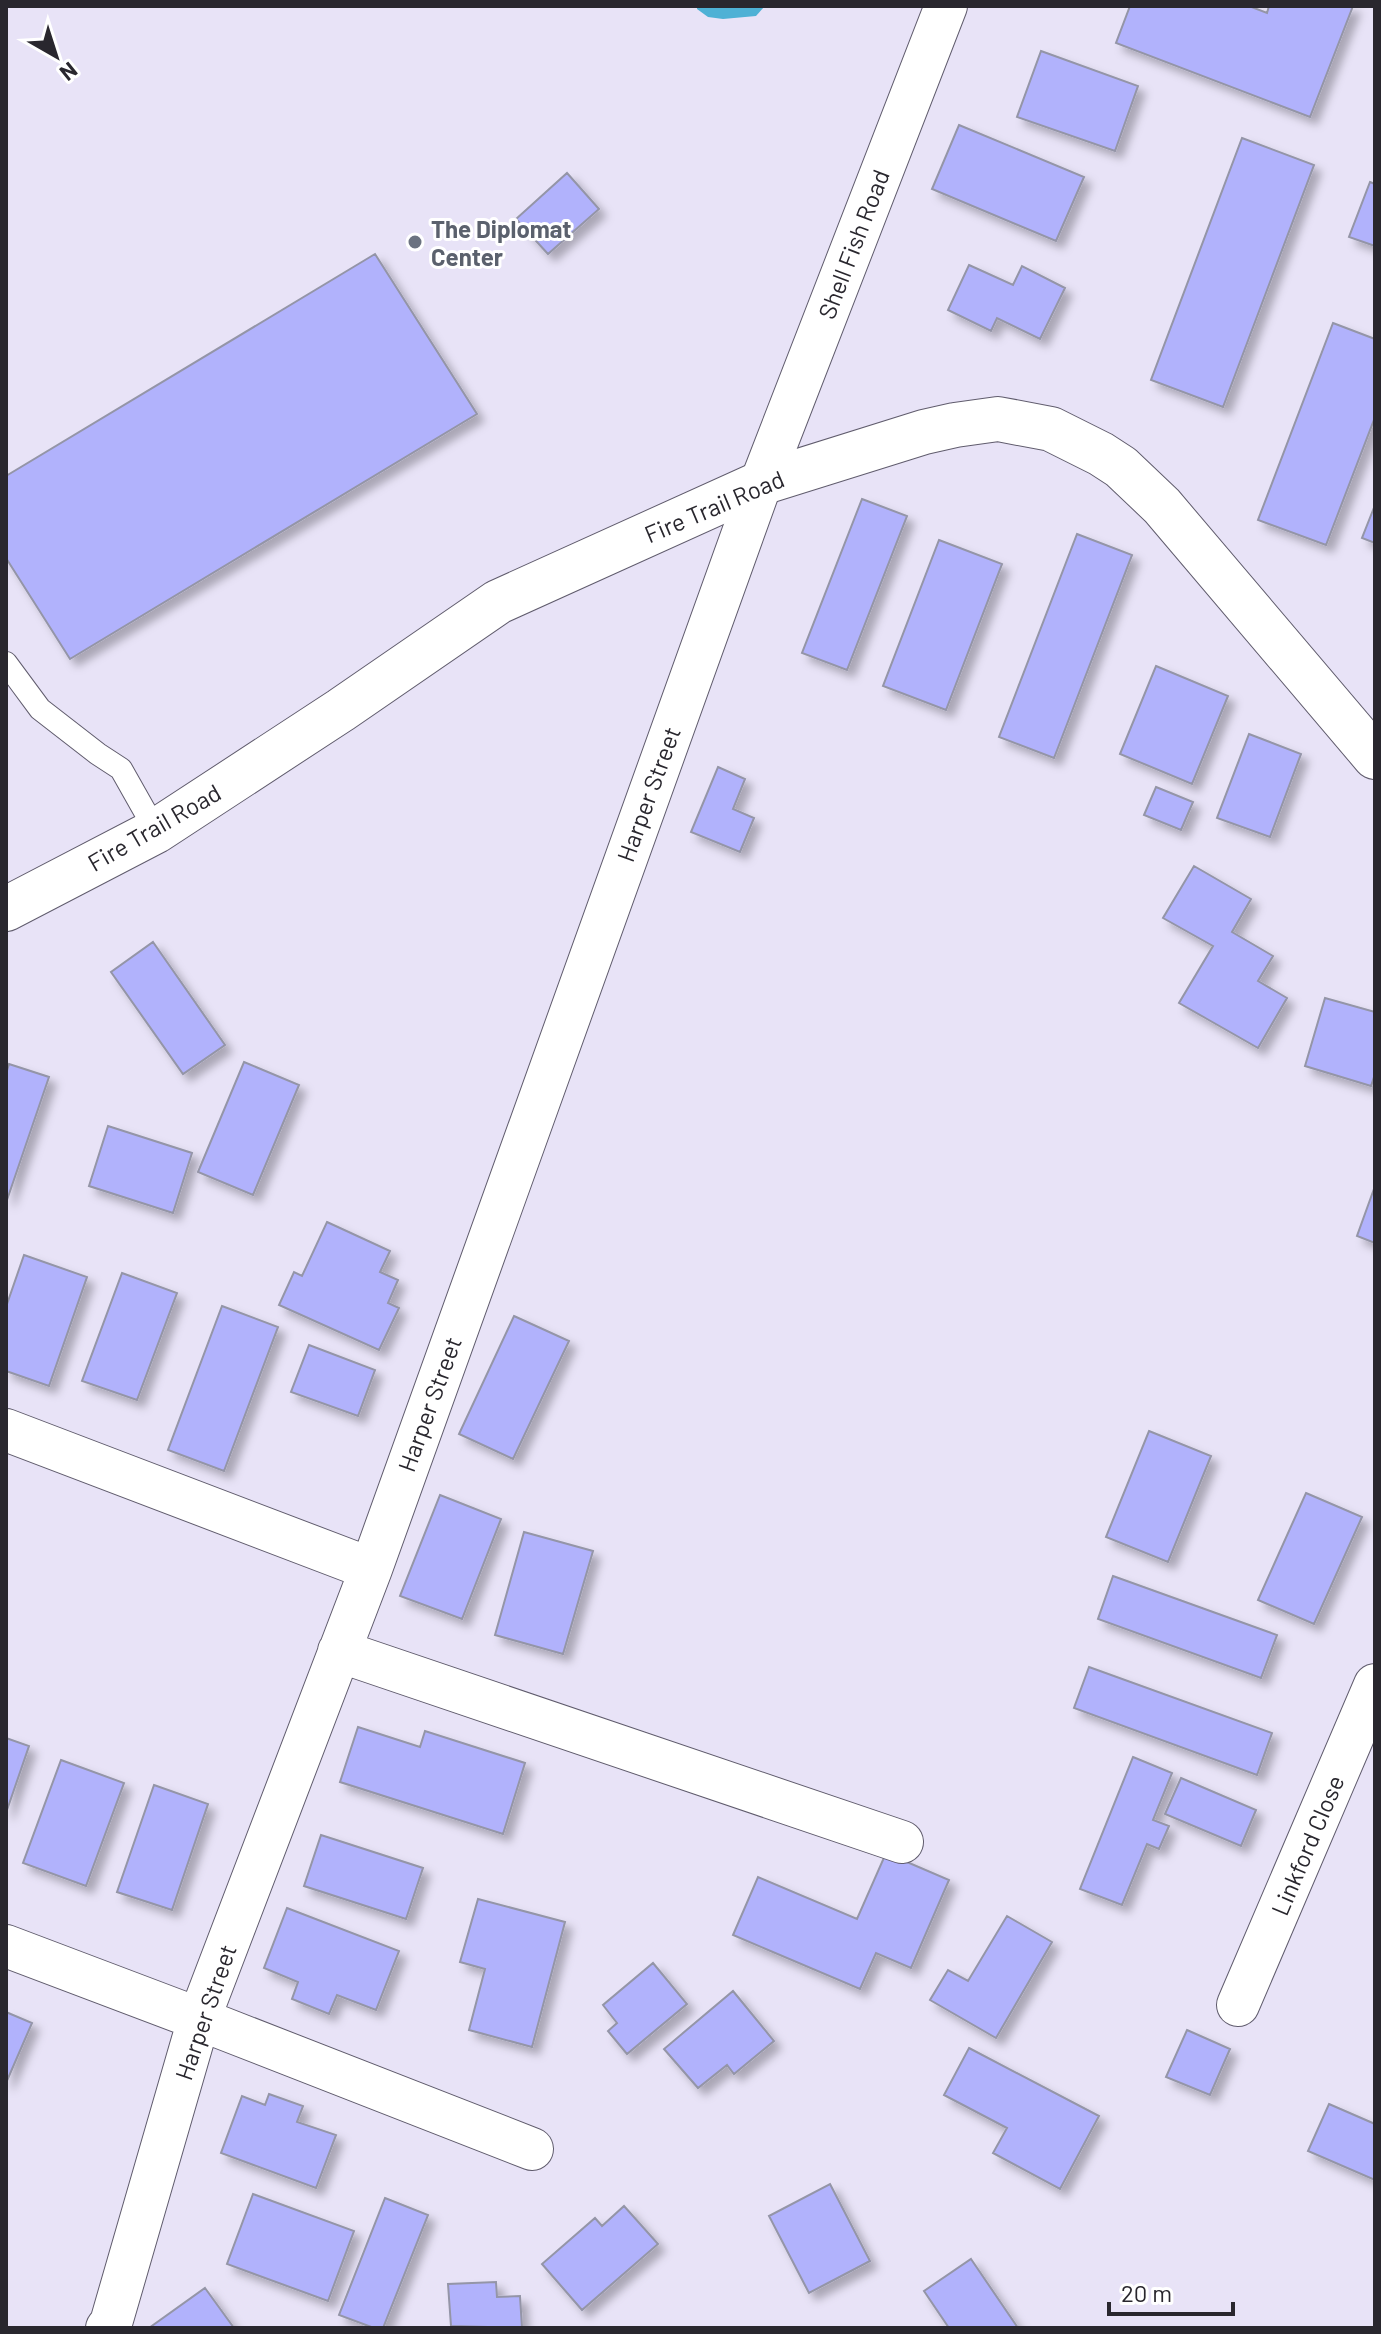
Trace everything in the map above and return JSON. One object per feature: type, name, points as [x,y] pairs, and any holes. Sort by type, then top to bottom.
[{"type":"street","name":"Shell Fish Road","points":[[761,483],[946,6]]},
{"type":"street","name":"Fire Trail Road","points":[[6,909],[156,831],[498,602],[761,483],[924,432],[998,419],[1051,429],[1121,467],[1162,506],[1375,757]]},
{"type":"street","name":"Harper Street","points":[[107,2328],[199,2019],[371,1569],[761,483]]},
{"type":"street","points":[[6,1430],[371,1569]]},
{"type":"street","points":[[339,1651],[902,1842]]},
{"type":"street","name":"Linkford Close","points":[[1238,2005],[1375,1685]]},
{"type":"street","points":[[6,1946],[532,2149]]},
{"type":"lane","points":[[6,663],[40,709],[121,769],[156,831]]},
{"type":"water","points":[[697,6],[765,6],[756,16],[723,19],[708,17]]},
{"type":"building","points":[[1130,6],[1249,6],[1267,13],[1269,6],[1353,6],[1310,117],[1116,43]]},
{"type":"building","points":[[1041,51],[1138,86],[1115,151],[1017,117]]},
{"type":"building","points":[[959,125],[1084,177],[1056,241],[932,189]]},
{"type":"building","points":[[1242,138],[1314,165],[1223,407],[1151,380]]},
{"type":"building","points":[[567,173],[599,209],[548,254],[516,219]]},
{"type":"building","points":[[1370,182],[1375,184],[1375,246],[1349,237]]},
{"type":"building","points":[[375,254],[477,414],[70,659],[6,558],[6,476]]},
{"type":"building","points":[[969,265],[1013,285],[1022,266],[1065,288],[1040,339],[997,318],[991,331],[948,310]]},
{"type":"building","points":[[1333,323],[1375,339],[1375,417],[1326,545],[1258,520]]},
{"type":"building","points":[[862,499],[907,516],[847,670],[802,653]]},
{"type":"building","points":[[1375,505],[1375,543],[1362,538]]},
{"type":"building","points":[[1077,534],[1132,555],[1054,758],[999,737]]},
{"type":"building","points":[[939,540],[1002,564],[946,710],[883,686]]},
{"type":"building","points":[[1156,666],[1228,696],[1192,784],[1120,754]]},
{"type":"building","points":[[1249,734],[1301,754],[1270,837],[1217,818]]},
{"type":"building","points":[[718,767],[745,779],[733,809],[754,818],[740,852],[691,832]]},
{"type":"building","points":[[1156,787],[1193,802],[1181,830],[1144,815]]},
{"type":"building","points":[[1194,866],[1251,899],[1232,932],[1273,956],[1258,981],[1287,998],[1258,1048],[1179,1003],[1213,946],[1163,918]]},
{"type":"building","points":[[153,942],[225,1045],[183,1074],[111,972]]},
{"type":"building","points":[[1325,998],[1375,1012],[1375,1074],[1371,1086],[1305,1066]]},
{"type":"building","points":[[244,1062],[299,1085],[253,1195],[198,1172]]},
{"type":"building","points":[[9,1064],[49,1077],[7,1200],[6,1074]]},
{"type":"building","points":[[108,1126],[192,1153],[173,1213],[89,1186]]},
{"type":"building","points":[[1375,1186],[1375,1243],[1357,1236]]},
{"type":"building","points":[[327,1222],[390,1251],[380,1272],[398,1280],[388,1303],[399,1308],[379,1350],[279,1305],[294,1272],[302,1276]]},
{"type":"building","points":[[24,1255],[87,1277],[49,1386],[6,1371],[6,1307]]},
{"type":"building","points":[[122,1273],[177,1293],[137,1400],[82,1381]]},
{"type":"building","points":[[222,1306],[278,1327],[224,1471],[168,1450]]},
{"type":"building","points":[[514,1316],[569,1341],[513,1459],[459,1434]]},
{"type":"building","points":[[309,1345],[375,1370],[358,1416],[291,1392]]},
{"type":"building","points":[[1149,1431],[1211,1456],[1168,1562],[1106,1537]]},
{"type":"building","points":[[1306,1493],[1362,1517],[1314,1624],[1258,1600]]},
{"type":"building","points":[[440,1495],[501,1519],[462,1619],[400,1596]]},
{"type":"building","points":[[524,1532],[593,1551],[563,1654],[495,1635]]},
{"type":"building","points":[[1113,1576],[1277,1635],[1261,1678],[1098,1619]]},
{"type":"building","points":[[1089,1667],[1272,1733],[1257,1775],[1074,1708]]},
{"type":"building","points":[[358,1727],[420,1747],[425,1731],[525,1763],[503,1834],[340,1782]]},
{"type":"building","points":[[6,1738],[29,1746],[6,1813]]},
{"type":"building","points":[[1133,1757],[1172,1773],[1153,1820],[1169,1826],[1159,1849],[1147,1844],[1122,1905],[1080,1889]]},
{"type":"building","points":[[61,1760],[124,1783],[86,1886],[23,1863]]},
{"type":"building","points":[[1181,1778],[1256,1810],[1241,1846],[1165,1814]]},
{"type":"building","points":[[154,1785],[208,1804],[172,1910],[117,1892]]},
{"type":"building","points":[[321,1835],[423,1868],[406,1919],[304,1886]]},
{"type":"building","points":[[886,1853],[949,1880],[911,1968],[876,1953],[860,1989],[733,1935],[758,1877],[857,1919]]},
{"type":"building","points":[[478,1899],[565,1922],[532,2047],[469,2030],[485,1969],[460,1962]]},
{"type":"building","points":[[287,1908],[399,1951],[376,2010],[337,1995],[329,2014],[292,1999],[298,1982],[264,1968]]},
{"type":"building","points":[[1007,1916],[1052,1942],[996,2038],[930,2000],[948,1970],[968,1981]]},
{"type":"building","points":[[653,1963],[687,2004],[627,2054],[608,2031],[617,2023],[603,2005]]},
{"type":"building","points":[[733,1991],[774,2041],[734,2074],[727,2065],[698,2088],[664,2049]]},
{"type":"building","points":[[6,2012],[32,2023],[6,2083]]},
{"type":"building","points":[[1187,2030],[1230,2049],[1210,2095],[1166,2077]]},
{"type":"building","points":[[969,2048],[1099,2116],[1060,2189],[993,2153],[1007,2128],[944,2095]]},
{"type":"building","points":[[269,2094],[303,2106],[297,2122],[336,2135],[316,2188],[221,2153],[242,2096],[265,2105]]},
{"type":"building","points":[[1329,2104],[1375,2124],[1375,2180],[1308,2151]]},
{"type":"building","points":[[830,2184],[870,2261],[809,2293],[769,2216]]},
{"type":"building","points":[[253,2194],[354,2231],[328,2301],[227,2264]]},
{"type":"building","points":[[385,2198],[428,2215],[383,2328],[374,2328],[339,2315]]},
{"type":"building","points":[[624,2206],[658,2244],[582,2310],[542,2264],[595,2218],[602,2226]]},
{"type":"building","points":[[971,2259],[1018,2328],[949,2328],[924,2291]]},
{"type":"building","points":[[496,2282],[497,2297],[520,2296],[522,2328],[451,2326],[448,2284]]},
{"type":"building","points":[[205,2288],[234,2328],[149,2328]]},
{"type":"place","name":"The Diplomat Center","points":[[415,242]]}]
